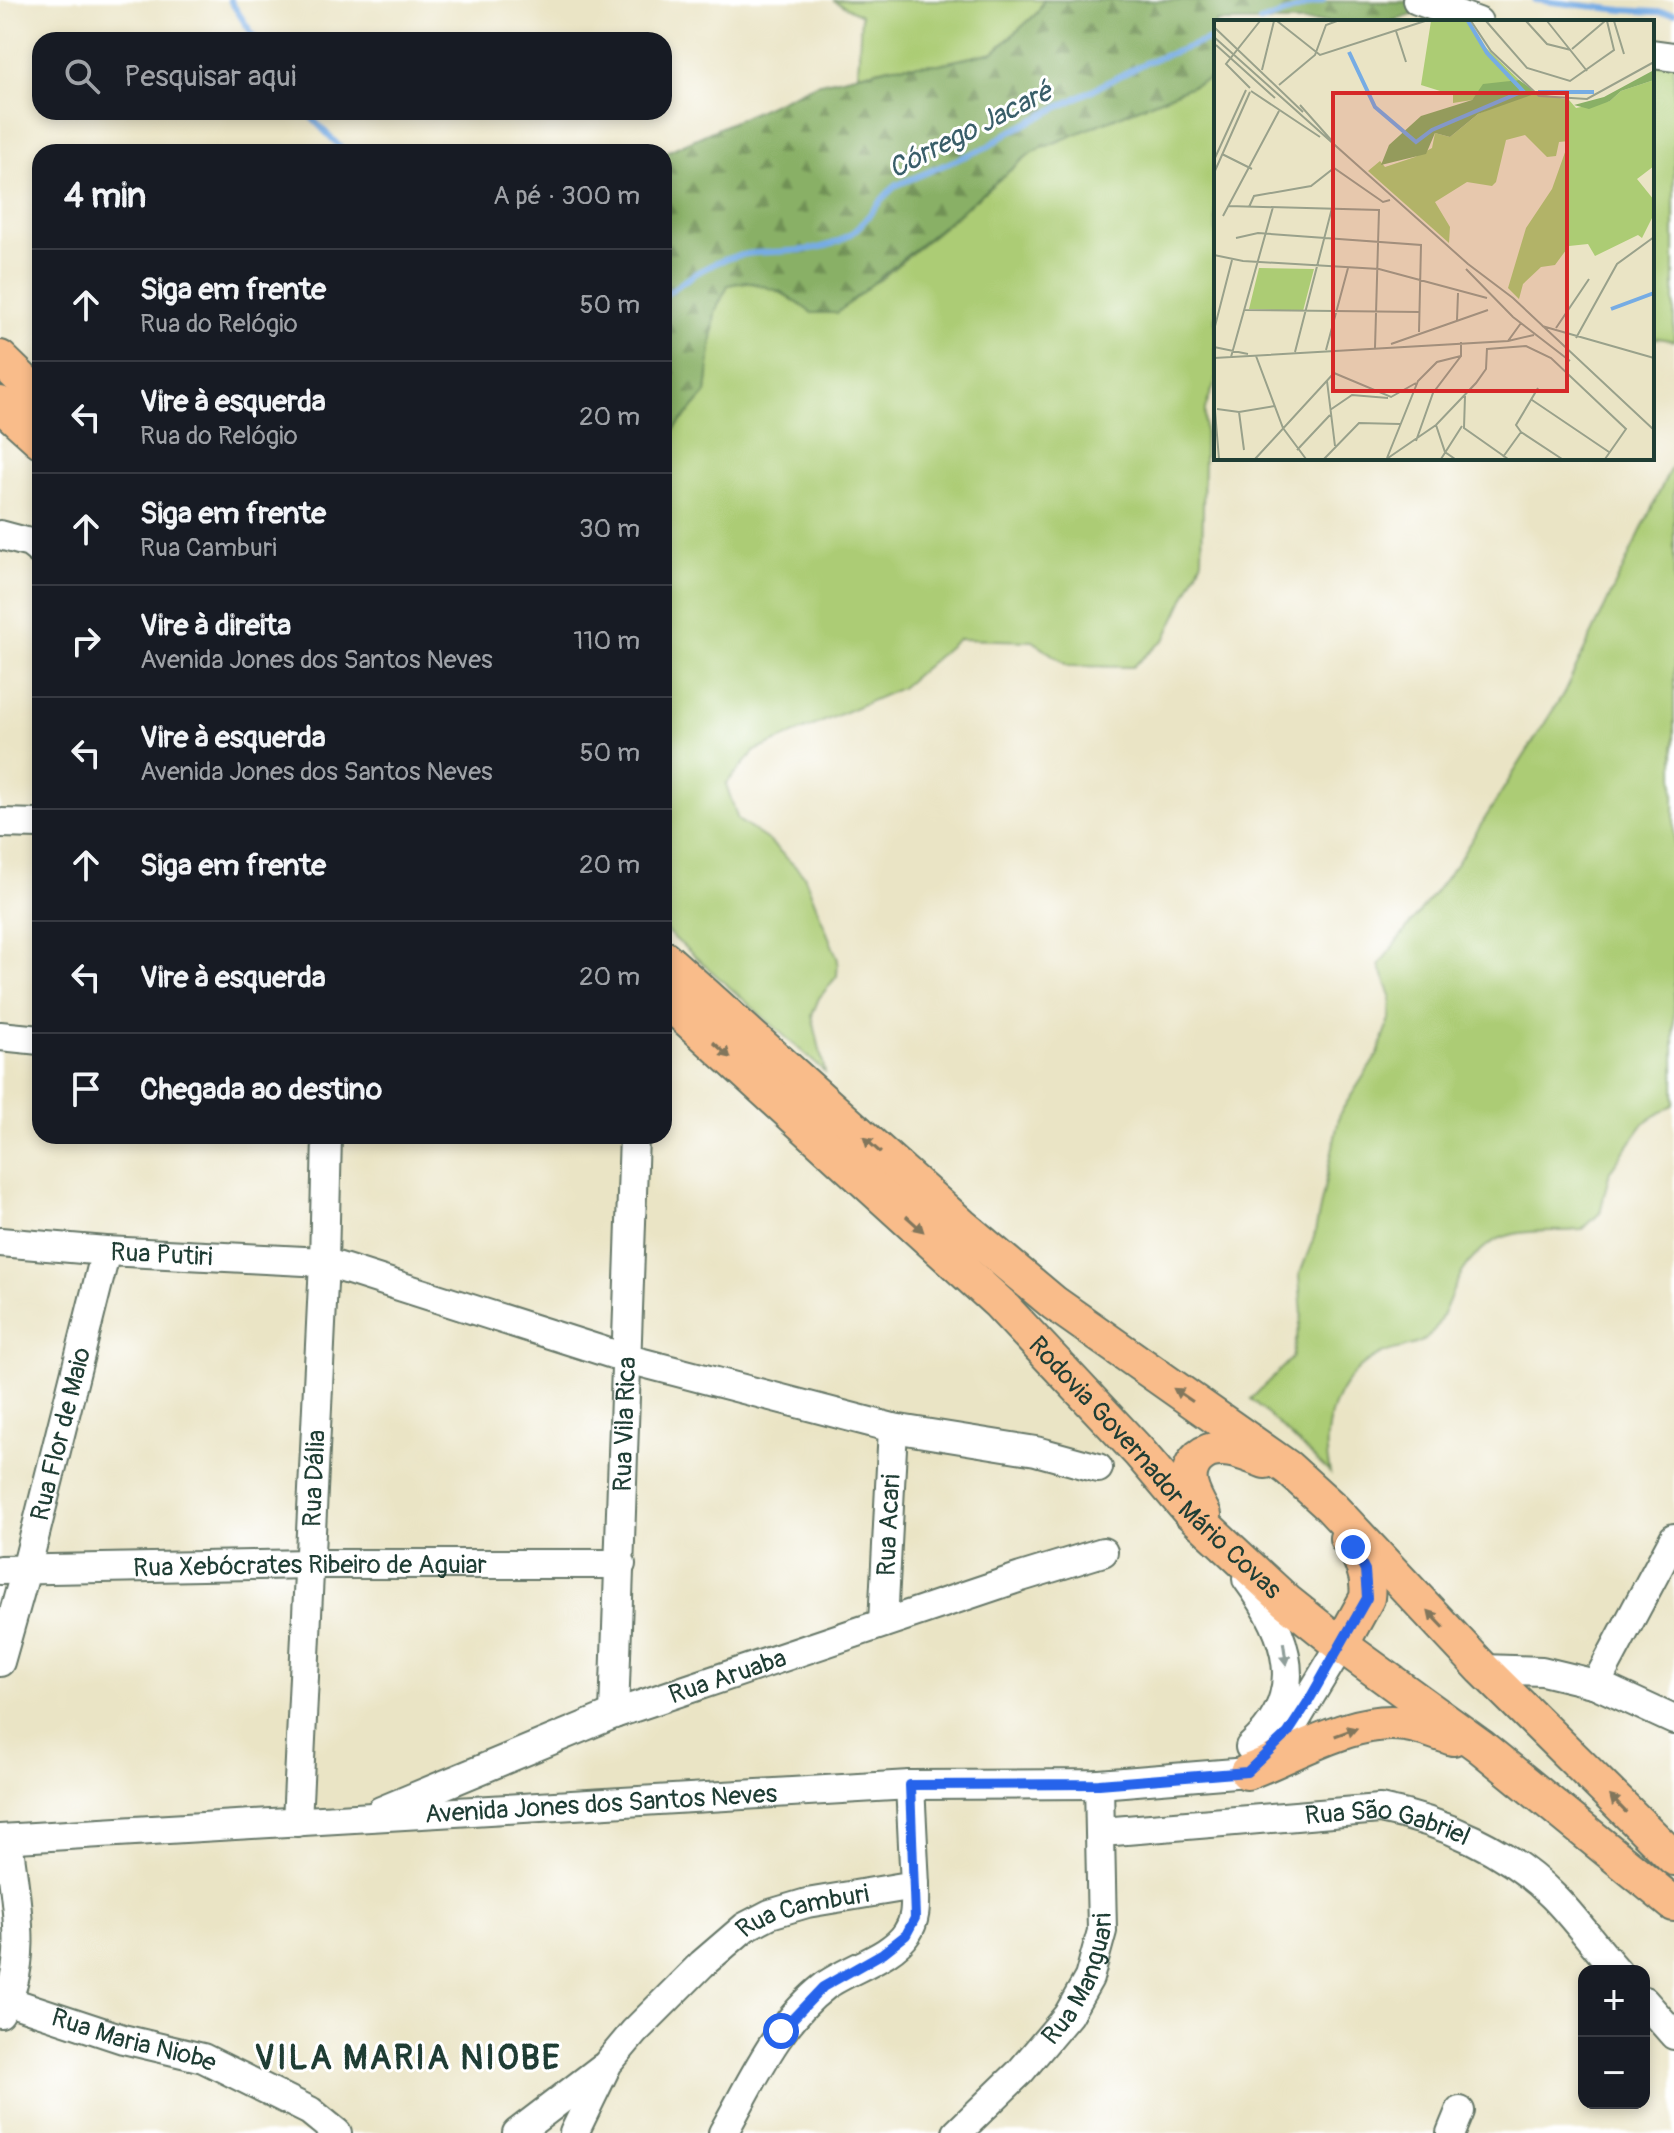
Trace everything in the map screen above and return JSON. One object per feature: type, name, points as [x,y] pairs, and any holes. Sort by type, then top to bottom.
[{"type":"main road","points":[[0,358],[32,389]]},
{"type":"main road","points":[[0,404],[32,433]]},
{"type":"main road","name":"Rodovia Governador Mário Covas","points":[[672,965],[961,1225],[1054,1303],[1288,1468],[1331,1507],[1483,1669],[1674,1858]]},
{"type":"main road","name":"Rodovia Governador Mário Covas","points":[[672,1005],[999,1303],[1218,1540],[1286,1601],[1480,1746],[1674,1904]]},
{"type":"main road","points":[[1218,1540],[1190,1487],[1189,1477],[1195,1461],[1206,1451],[1219,1449],[1236,1451],[1288,1468]]},
{"type":"main road","points":[[1331,1507],[1360,1559],[1367,1584],[1367,1598],[1341,1645]]},
{"type":"main road","points":[[1247,1772],[1345,1731],[1372,1724],[1404,1723],[1480,1746]]},
{"type":"street","points":[[1417,0],[1472,20]]},
{"type":"street","points":[[1654,54],[1674,57]]},
{"type":"street","points":[[0,535],[32,545]]},
{"type":"street","points":[[0,823],[32,824]]},
{"type":"street","points":[[0,1036],[32,1039]]},
{"type":"street","name":"Rua Dália","points":[[297,1822],[327,1144]]},
{"type":"street","name":"Rua Vila Rica","points":[[614,1714],[634,1144]]},
{"type":"street","name":"Rua Putiri","points":[[0,1242],[106,1251],[324,1262],[628,1359],[893,1428],[1036,1451],[1098,1468]]},
{"type":"street","name":"Rua Flor de Maio","points":[[0,1662],[13,1570],[106,1251]]},
{"type":"street","name":"Rua Acari","points":[[883,1623],[893,1428]]},
{"type":"street","points":[[1596,1684],[1674,1538]]},
{"type":"street","name":"Avenida Jones dos Santos Neves","points":[[1203,1776],[1239,1756],[1270,1726],[1279,1709],[1287,1673],[1285,1648],[1277,1624],[1218,1540]]},
{"type":"street","name":"Rua Aruaba","points":[[359,1819],[614,1714],[1103,1552]]},
{"type":"street","name":"Rua Xebócrates Ribeiro de Aguiar","points":[[13,1570],[310,1564],[621,1564]]},
{"type":"street","points":[[1247,1772],[1288,1733],[1341,1645]]},
{"type":"street","points":[[1483,1669],[1542,1671],[1596,1684],[1674,1720]]},
{"type":"street","name":"Avenida Jones dos Santos Neves","points":[[4,1839],[910,1785],[1099,1784],[1247,1772]]},
{"type":"street","name":"Rua Manguari","points":[[957,2133],[1030,2060],[1068,2015],[1089,1978],[1102,1931],[1099,1784]]},
{"type":"street","points":[[723,2133],[781,2031],[796,2013],[823,1987],[883,1953],[906,1935],[915,1918],[910,1785]]},
{"type":"street","name":"Rua São Gabriel","points":[[1102,1832],[1380,1809],[1414,1816],[1454,1831],[1523,1868],[1554,1896],[1612,1965]]},
{"type":"street","points":[[4,1839],[18,1934],[18,1959],[4,2007]]},
{"type":"street","name":"Rua Camburi","points":[[608,2063],[634,2032],[702,1964],[745,1927],[770,1914],[807,1903],[915,1885]]},
{"type":"street","name":"Rua Maria Niobe","points":[[4,2007],[203,2058],[310,2111],[337,2133]]},
{"type":"street","points":[[1650,2008],[1674,2035]]},
{"type":"street","points":[[517,2133],[608,2063]]},
{"type":"street","points":[[574,2133],[608,2063]]},
{"type":"green space","points":[[833,0],[1044,0],[1037,13],[994,52],[939,64],[894,66],[858,74],[861,15]]},
{"type":"green space","points":[[1044,0],[1453,2],[1396,20],[1214,20],[1214,77],[1032,152],[837,313],[812,313],[782,292],[746,281],[728,285],[715,312],[706,393],[672,432],[672,149],[816,84],[894,66],[939,64],[994,52],[1037,13]]},
{"type":"green space","points":[[1654,42],[1674,46],[1674,341],[1654,339]]},
{"type":"green space","points":[[1214,77],[1214,384],[1205,409],[1202,560],[1166,638],[1132,667],[1068,666],[1033,641],[958,639],[901,688],[755,751],[726,784],[738,820],[769,841],[804,875],[838,960],[837,976],[819,998],[812,1015],[825,1072],[672,936],[672,432],[706,393],[715,312],[728,285],[763,285],[812,313],[880,280],[1032,152]]},
{"type":"green space","points":[[1674,461],[1674,1104],[1644,1123],[1610,1171],[1600,1213],[1582,1230],[1515,1234],[1487,1245],[1462,1273],[1441,1319],[1427,1338],[1415,1345],[1382,1354],[1353,1375],[1342,1388],[1329,1420],[1327,1455],[1330,1473],[1251,1399],[1292,1358],[1302,1315],[1299,1276],[1314,1237],[1340,1113],[1378,1054],[1390,1019],[1391,996],[1379,965],[1457,863],[1565,691]]},
{"type":"waterway","name":"Córrego Jacaré","points":[[230,0],[251,32]]},
{"type":"waterway","name":"Córrego Jacaré","points":[[1266,20],[1323,0]]},
{"type":"waterway","name":"Córrego Jacaré","points":[[1535,0],[1674,13]]},
{"type":"waterway","name":"Córrego Jacaré","points":[[672,290],[713,264],[736,256],[817,248],[839,241],[856,229],[897,185],[989,146],[1006,134],[1147,62],[1214,38]]},
{"type":"waterway","name":"Córrego Jacaré","points":[[314,120],[337,144]]},
{"type":"district","name":"VILA MARIA NIOBE","points":[[408,2057]]},
{"type":"route","points":[[781,2031],[823,1987],[883,1953],[906,1935],[915,1918],[910,1785],[1099,1784],[1247,1772],[1288,1733],[1367,1598],[1365,1570],[1353,1547]]}]
